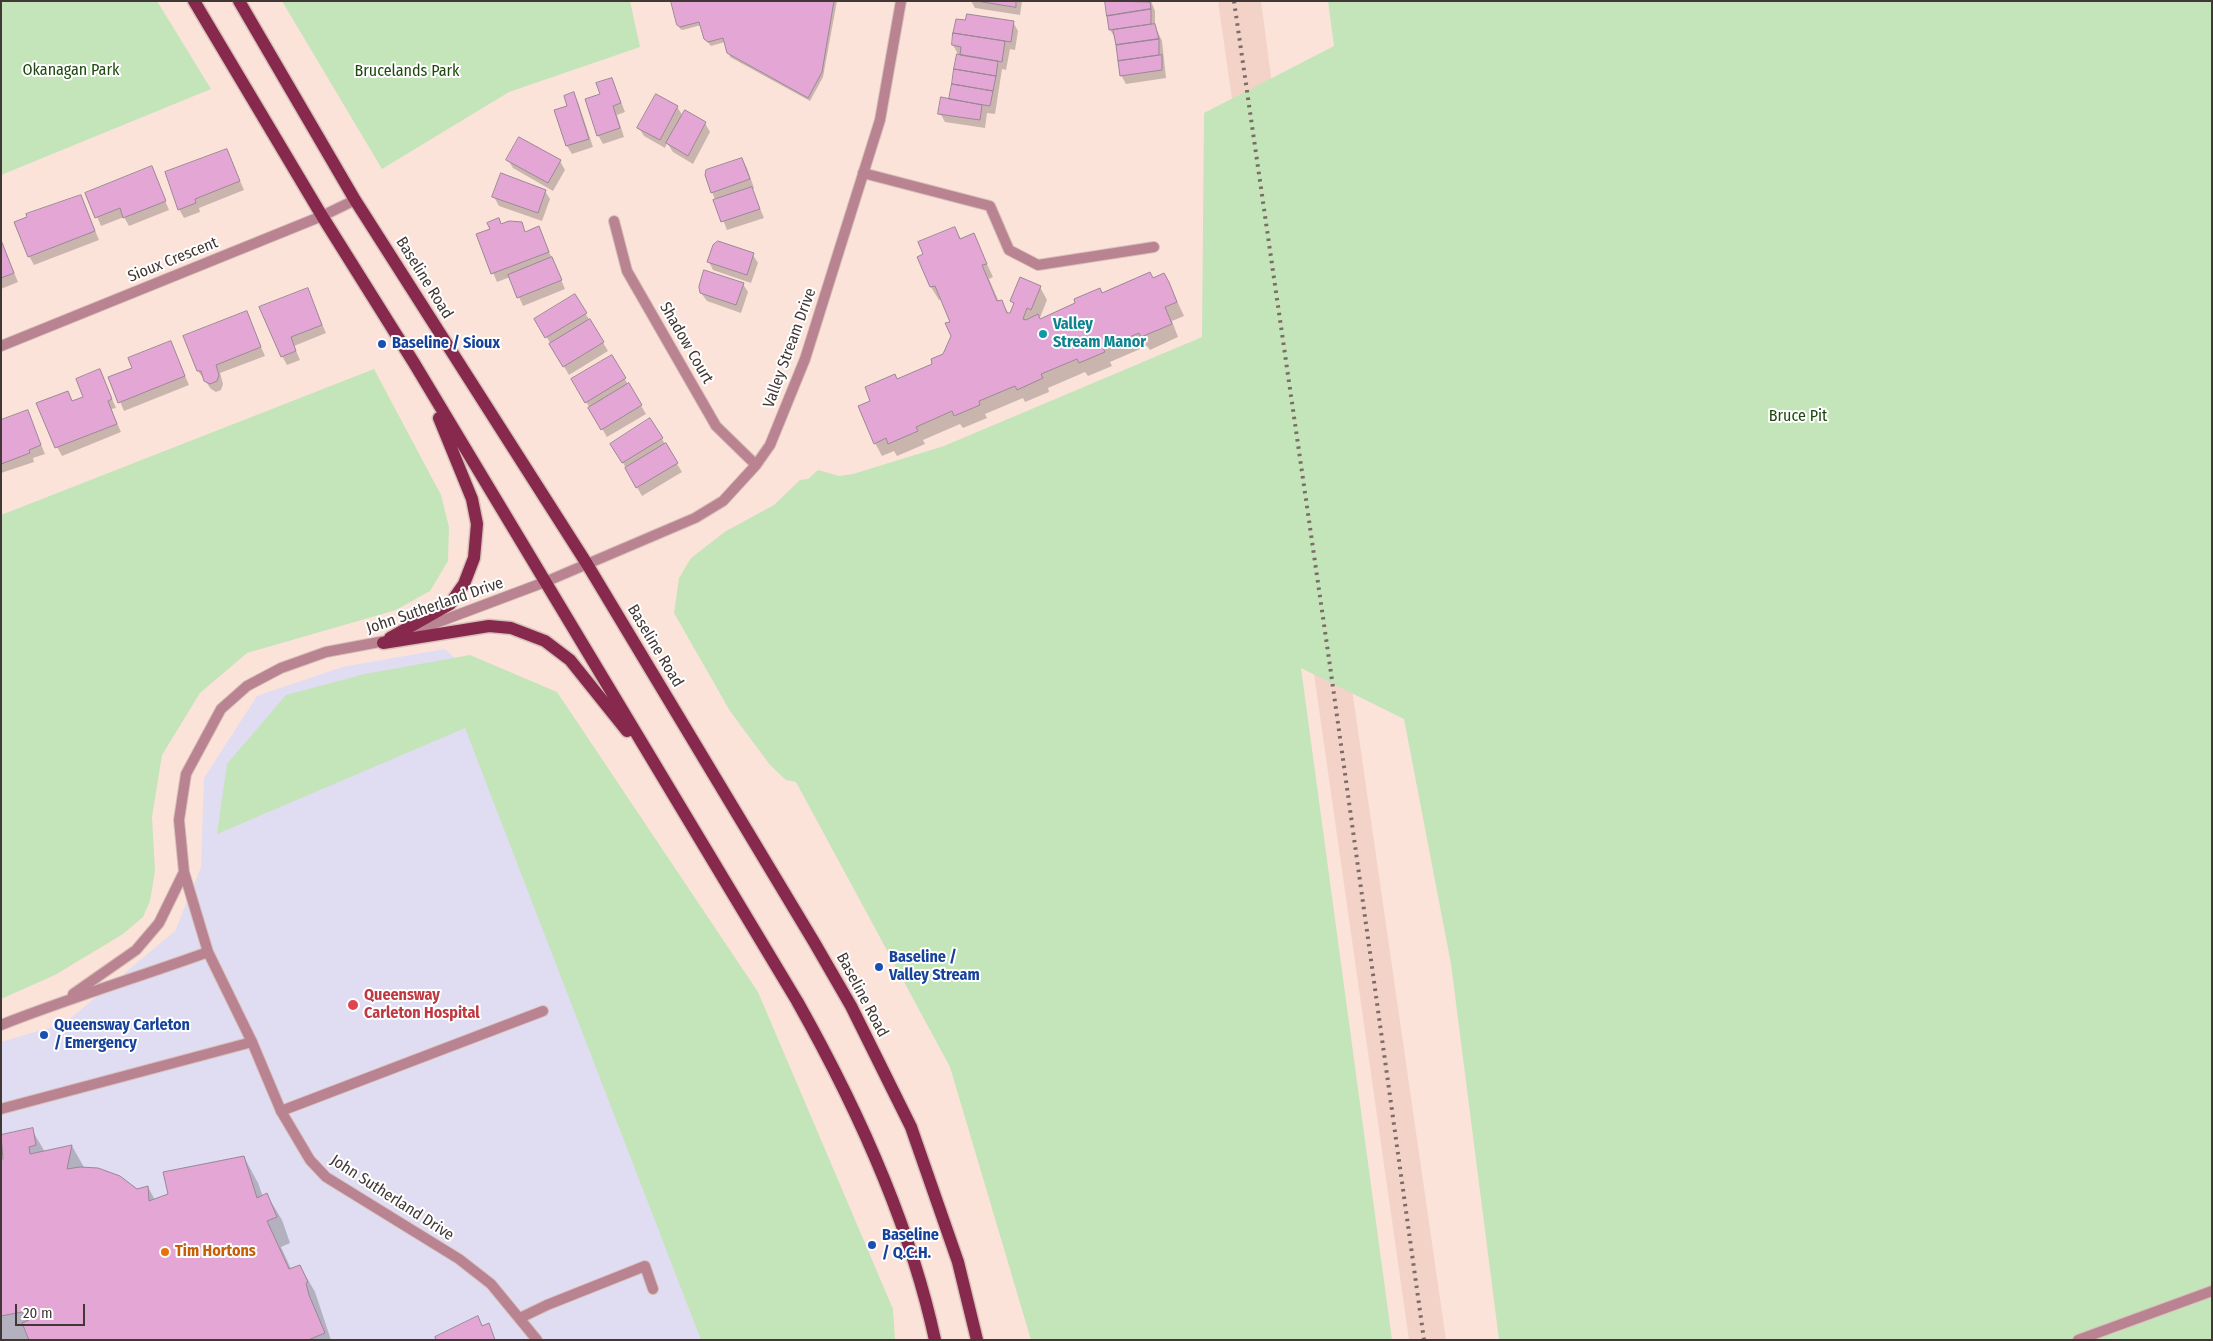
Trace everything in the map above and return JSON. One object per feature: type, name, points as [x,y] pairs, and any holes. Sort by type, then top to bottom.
[{"type":"main road","points":[[194,1],[797,1001],[850,1102],[908,1246],[935,1340]]},
{"type":"main road","name":"Baseline Road","points":[[240,1],[356,200],[587,564],[814,942],[881,1064],[911,1127],[958,1262],[977,1340]]},
{"type":"main road","points":[[383,643],[450,604],[464,584],[474,558],[477,524],[472,499],[425,384]]},
{"type":"main road","points":[[383,643],[489,626],[511,628],[545,641],[570,660],[656,768]]},
{"type":"street","name":"Valley Stream Drive","points":[[545,582],[695,518],[723,501],[756,465],[770,445],[805,359],[880,120],[901,1]]},
{"type":"street","points":[[863,173],[990,206],[1009,250],[1038,266],[1154,247]]},
{"type":"street","name":"Sioux Crescent","points":[[1,346],[322,216],[356,200]]},
{"type":"street","name":"Shadow Court","points":[[614,221],[627,271],[716,426],[756,465]]},
{"type":"street","name":"John Sutherland Drive","points":[[537,1340],[491,1284],[459,1259],[326,1177],[310,1160],[281,1111],[252,1042],[208,952],[184,872],[179,820],[186,774],[221,709],[247,686],[280,668],[326,652],[383,643],[545,582]]},
{"type":"street","points":[[64,1000],[136,950],[159,923],[184,872]]},
{"type":"street","points":[[1,1025],[64,1000],[138,977],[208,952]]},
{"type":"street","points":[[281,1111],[543,1011]]},
{"type":"street","points":[[1,1109],[252,1042]]},
{"type":"street","points":[[520,1318],[547,1305],[645,1266],[653,1289]]},
{"type":"street","points":[[2078,1340],[2212,1291]]},
{"type":"shaded area","points":[[1218,1],[1261,1],[1350,675],[1446,1340],[1409,1340]]},
{"type":"shaded area","name":"Queensway Carleton Hospital","points":[[445,649],[500,699],[750,1340],[1,1340],[1,1042],[65,1023],[175,931],[201,867],[204,778],[257,696],[342,667]]},
{"type":"green space","name":"Okanagan Park","points":[[1,1],[157,1],[211,89],[1,175]]},
{"type":"green space","name":"Brucelands Park","points":[[282,1],[630,1],[640,47],[509,92],[382,169]]},
{"type":"green space","name":"Bruce Pit","points":[[1328,1],[2212,1],[2212,1340],[1499,1340],[1451,964],[1404,719],[1301,668],[1392,1340],[1031,1340],[950,1067],[796,782],[786,780],[770,765],[730,711],[674,613],[679,578],[691,558],[726,531],[774,505],[800,480],[808,479],[818,470],[839,476],[853,474],[944,446],[1202,337],[1204,113],[1334,46]]},
{"type":"green space","points":[[374,369],[441,495],[449,527],[448,561],[430,591],[396,610],[247,653],[200,693],[162,755],[152,817],[155,871],[150,901],[143,917],[123,934],[55,975],[1,999],[1,515]]},
{"type":"green space","points":[[470,655],[557,692],[758,992],[893,1309],[895,1340],[701,1340],[465,728],[217,834],[227,764],[286,695],[365,674]]},
{"type":"building","points":[[671,1],[834,1],[822,72],[808,98],[727,53],[723,38],[708,42],[704,39],[699,22],[680,27],[677,25]]},
{"type":"building","points":[[977,1],[1016,1],[1016,7]]},
{"type":"building","points":[[1105,1],[1150,2],[1151,9],[1107,16]]},
{"type":"building","points":[[1151,9],[1151,24],[1109,30],[1107,16]]},
{"type":"building","points":[[967,14],[1014,21],[1011,42],[953,33],[956,19],[965,20]]},
{"type":"building","points":[[1155,24],[1159,39],[1116,45],[1113,30]]},
{"type":"building","points":[[953,33],[1005,41],[1002,62],[960,55],[961,47],[952,45]]},
{"type":"building","points":[[1159,39],[1159,55],[1118,61],[1116,45]]},
{"type":"building","points":[[957,54],[998,61],[996,76],[954,69]]},
{"type":"building","points":[[1162,55],[1162,70],[1120,76],[1118,61]]},
{"type":"building","points":[[954,69],[996,76],[993,91],[952,84]]},
{"type":"building","points":[[612,78],[621,103],[613,106],[620,128],[597,136],[585,99],[600,94],[596,83]]},
{"type":"building","points":[[952,84],[993,91],[990,106],[949,99]]},
{"type":"building","points":[[574,92],[589,139],[566,146],[554,110],[567,106],[564,96]]},
{"type":"building","points":[[656,94],[678,106],[660,140],[637,128]]},
{"type":"building","points":[[941,97],[982,105],[980,120],[938,114]]},
{"type":"building","points":[[685,110],[706,122],[688,156],[666,143]]},
{"type":"building","points":[[519,137],[561,160],[548,183],[506,160]]},
{"type":"building","points":[[227,149],[240,181],[195,199],[196,203],[178,210],[165,172]]},
{"type":"building","points":[[742,158],[750,179],[711,193],[705,175],[706,170]]},
{"type":"building","points":[[152,166],[166,201],[123,218],[120,208],[95,218],[85,193]]},
{"type":"building","points":[[501,173],[546,190],[538,213],[492,197]]},
{"type":"building","points":[[752,187],[760,209],[721,222],[713,200]]},
{"type":"building","points":[[81,195],[95,231],[28,257],[14,222],[27,217],[26,214]]},
{"type":"building","points":[[499,218],[501,224],[509,221],[522,222],[525,232],[539,226],[549,252],[491,274],[476,234],[490,229],[487,223]]},
{"type":"building","name":"Valley Stream Manor","points":[[955,227],[960,239],[974,233],[987,264],[982,265],[997,301],[1002,300],[1007,313],[1010,313],[1014,303],[1010,301],[1020,277],[1041,286],[1031,310],[1027,308],[1023,319],[1026,320],[1038,314],[1040,319],[1075,303],[1074,299],[1100,288],[1102,293],[1150,272],[1153,278],[1164,273],[1169,282],[1177,302],[1165,307],[1172,324],[1141,337],[1139,333],[1103,348],[1105,352],[1079,363],[1077,359],[1041,374],[1043,378],[1017,390],[1015,386],[979,401],[980,405],[954,416],[952,411],[916,427],[918,431],[888,444],[886,438],[874,444],[858,406],[870,401],[865,387],[895,374],[897,379],[932,364],[931,359],[943,354],[951,336],[945,323],[950,322],[935,286],[930,287],[917,257],[923,254],[918,242]]},
{"type":"building","points":[[1,240],[14,273],[1,278]]},
{"type":"building","points":[[718,241],[754,253],[747,275],[707,262],[713,245]]},
{"type":"building","points":[[552,257],[562,280],[517,298],[508,275]]},
{"type":"building","points":[[704,270],[744,283],[736,305],[700,293],[699,287]]},
{"type":"building","points":[[308,288],[322,325],[291,337],[296,351],[281,357],[259,307]]},
{"type":"building","points":[[575,294],[587,313],[545,338],[534,319]]},
{"type":"building","points":[[247,311],[261,347],[216,365],[219,375],[217,381],[210,384],[204,381],[201,371],[197,371],[183,336]]},
{"type":"building","points":[[590,319],[604,342],[563,367],[549,344]]},
{"type":"building","points":[[171,341],[185,376],[118,403],[108,377],[132,368],[128,358]]},
{"type":"building","points":[[612,355],[626,378],[585,403],[571,379]]},
{"type":"building","points":[[100,369],[112,399],[108,401],[117,424],[55,448],[36,403],[68,391],[72,401],[83,397],[76,379]]},
{"type":"building","points":[[629,383],[642,405],[601,430],[588,408]]},
{"type":"building","points":[[28,410],[41,445],[29,450],[30,453],[1,464],[1,420]]},
{"type":"building","points":[[650,418],[663,438],[622,463],[610,444]]},
{"type":"building","points":[[666,443],[678,463],[636,488],[625,468]]},
{"type":"building","points":[[33,1128],[36,1145],[29,1147],[30,1154],[72,1145],[67,1169],[80,1167],[98,1168],[120,1176],[137,1189],[148,1186],[149,1201],[168,1194],[163,1172],[244,1156],[257,1198],[267,1193],[277,1217],[267,1221],[289,1269],[300,1265],[308,1282],[306,1283],[309,1295],[325,1333],[308,1340],[29,1340],[22,1323],[29,1320],[22,1312],[1,1316],[1,1159],[3,1159],[1,1135]]},
{"type":"building","points":[[478,1316],[482,1326],[489,1323],[495,1340],[436,1340],[435,1337]]},
{"type":"railway","points":[[1234,1],[1330,666],[1424,1340]]},
{"type":"place","name":"Valley Stream Manor","points":[[1043,334]]},
{"type":"place","name":"Baseline / Sioux","points":[[382,344]]},
{"type":"place","name":"Baseline / Valley Stream","points":[[879,967]]},
{"type":"place","name":"Queensway Carleton Hospital","points":[[353,1005]]},
{"type":"place","name":"Queensway Carleton / Emergency","points":[[44,1035]]},
{"type":"place","name":"Baseline / Q.C.H.","points":[[872,1245]]},
{"type":"place","name":"Tim Hortons","points":[[165,1252]]}]
